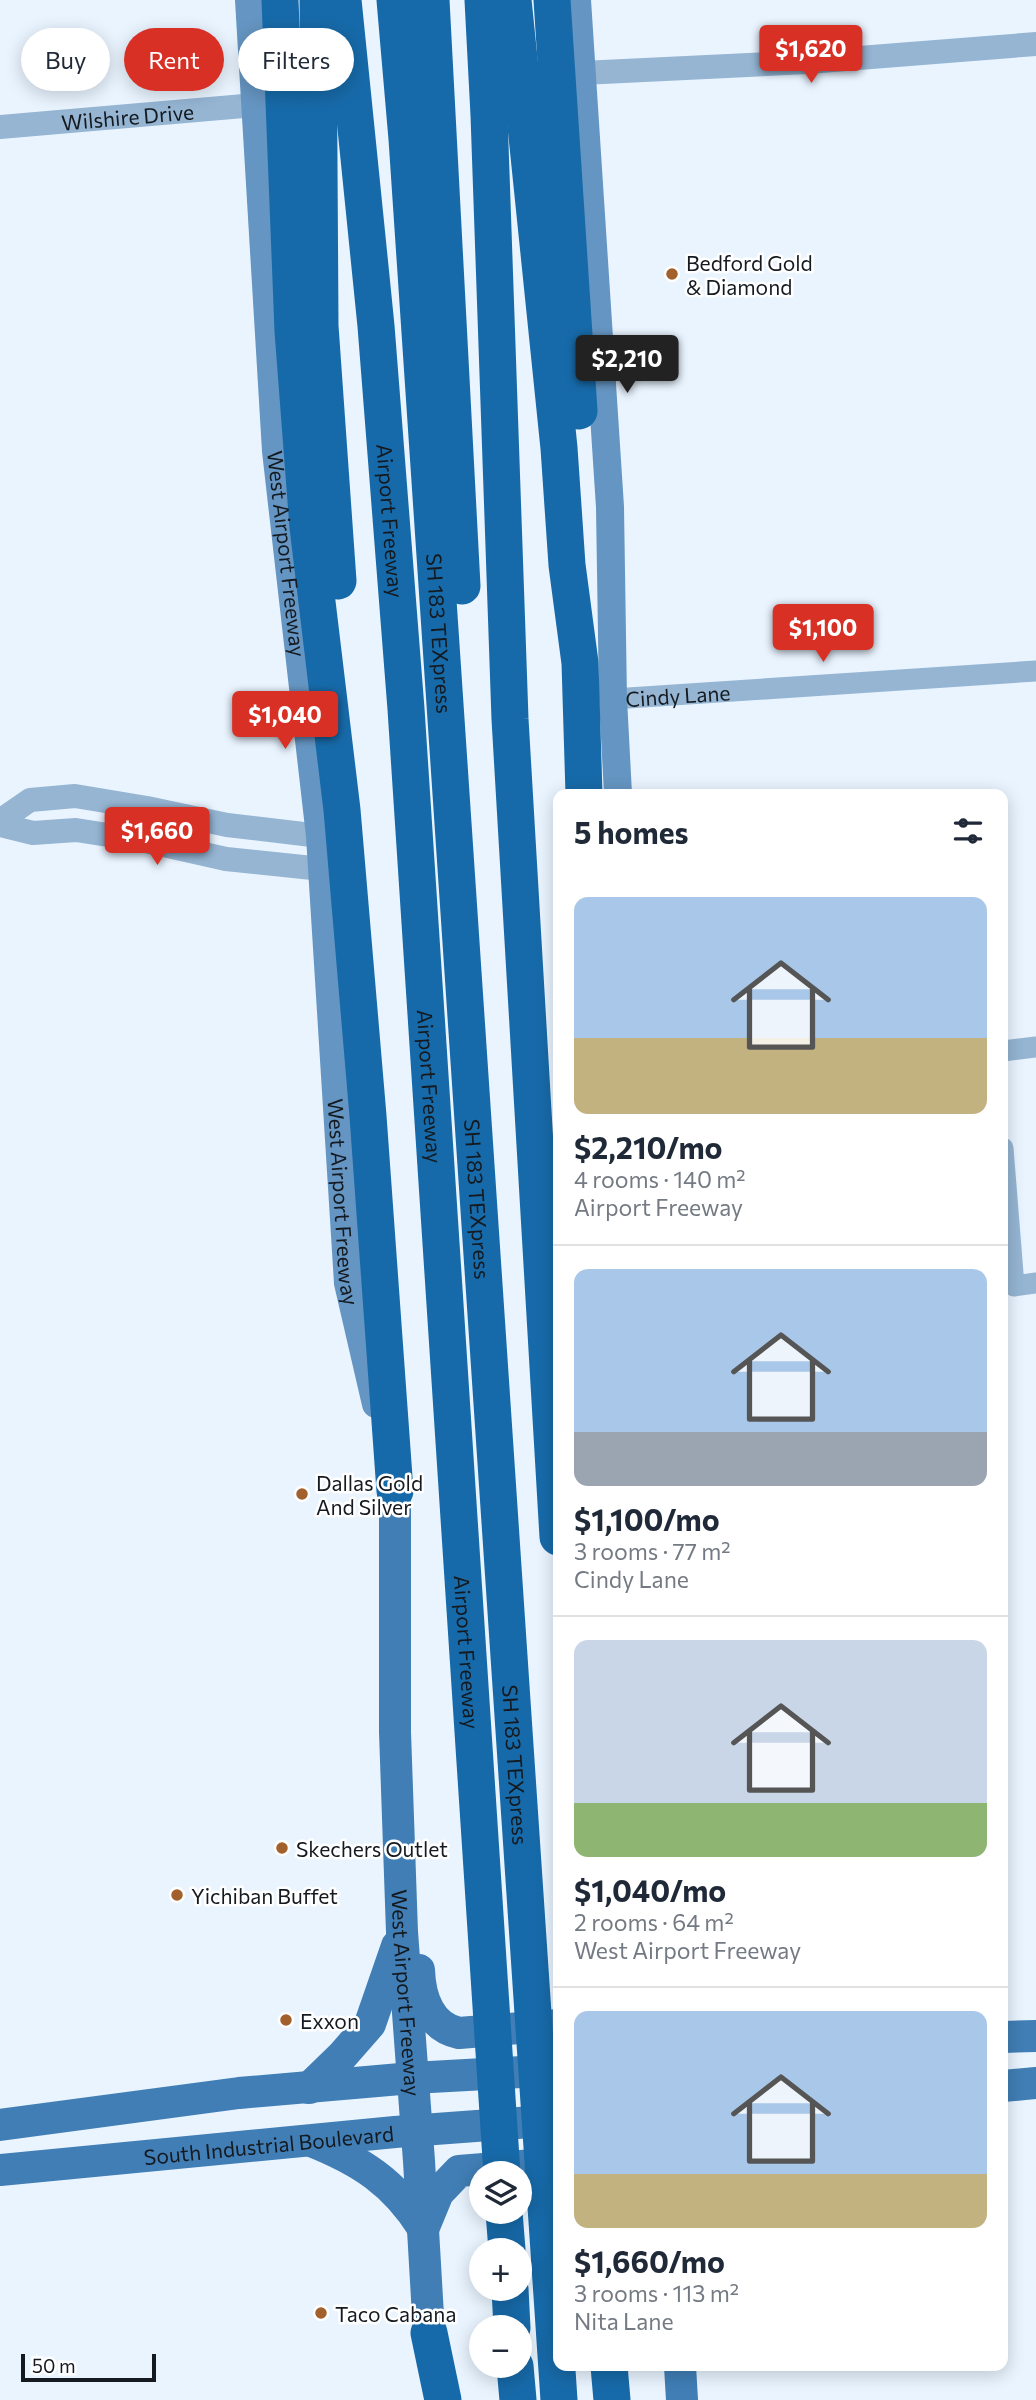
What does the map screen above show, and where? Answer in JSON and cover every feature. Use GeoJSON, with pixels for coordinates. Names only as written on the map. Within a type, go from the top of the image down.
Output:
{"type":"FeatureCollection","features":[{"type":"Feature","properties":{"kind":"highway"},"geometry":{"type":"LineString","coordinates":[[280,0],[293,331],[308,527],[342,810],[396,1491]]}},
{"type":"Feature","properties":{"kind":"highway"},"geometry":{"type":"LineString","coordinates":[[318,0],[320,326],[352,809],[368,1116]]}},
{"type":"Feature","properties":{"kind":"highway","name":"Airport Freeway"},"geometry":{"type":"LineString","coordinates":[[344,0],[376,326],[407,709],[501,2161]]}},
{"type":"Feature","properties":{"kind":"highway","name":"SH 183 TEXpress"},"geometry":{"type":"LineString","coordinates":[[395,0],[547,2008],[547,2202],[553,2301]]}},
{"type":"Feature","properties":{"kind":"highway","name":"SH 183 TEXpress"},"geometry":{"type":"LineString","coordinates":[[431,0],[492,1140],[547,2008],[551,2116]]}},
{"type":"Feature","properties":{"kind":"highway"},"geometry":{"type":"LineString","coordinates":[[450,0],[459,117],[484,606],[510,719]]}},
{"type":"Feature","properties":{"kind":"highway"},"geometry":{"type":"LineString","coordinates":[[483,0],[510,719],[553,1452]]}},
{"type":"Feature","properties":{"kind":"highway"},"geometry":{"type":"LineString","coordinates":[[513,0],[552,380],[567,565],[580,663]]}},
{"type":"Feature","properties":{"kind":"highway"},"geometry":{"type":"LineString","coordinates":[[552,0],[587,561],[580,663],[584,789]]}},
{"type":"Feature","properties":{"kind":"highway"},"geometry":{"type":"LineString","coordinates":[[429,2333],[443,2400]]}},
{"type":"Feature","properties":{"kind":"highway","name":"SH 183 TEXpress"},"geometry":{"type":"LineString","coordinates":[[557,2371],[559,2400]]}},
{"type":"Feature","properties":{"kind":"highway"},"geometry":{"type":"LineString","coordinates":[[577,2371],[580,2400]]}},
{"type":"Feature","properties":{"kind":"highway"},"geometry":{"type":"LineString","coordinates":[[609,2371],[612,2400]]}},
{"type":"Feature","properties":{"kind":"highway"},"geometry":{"type":"LineString","coordinates":[[516,2378],[518,2400]]}},
{"type":"Feature","properties":{"kind":"main road","name":"West Airport Freeway"},"geometry":{"type":"LineString","coordinates":[[249,0],[276,450],[320,835],[348,1283],[396,1491],[396,1732],[402,1919],[433,2400]]}},
{"type":"Feature","properties":{"kind":"main road"},"geometry":{"type":"LineString","coordinates":[[577,0],[610,506],[613,699],[618,789]]}},
{"type":"Feature","properties":{"kind":"main road"},"geometry":{"type":"LineString","coordinates":[[402,1919],[418,1941],[420,1986],[431,2015],[445,2030],[459,2033],[547,2008]]}},
{"type":"Feature","properties":{"kind":"main road"},"geometry":{"type":"LineString","coordinates":[[309,2088],[370,2024],[402,1919]]}},
{"type":"Feature","properties":{"kind":"main road"},"geometry":{"type":"LineString","coordinates":[[1008,2038],[1036,2036]]}},
{"type":"Feature","properties":{"kind":"main road"},"geometry":{"type":"LineString","coordinates":[[0,2125],[239,2093],[412,2078],[546,2071]]}},
{"type":"Feature","properties":{"kind":"main road"},"geometry":{"type":"LineString","coordinates":[[1008,2086],[1036,2083]]}},
{"type":"Feature","properties":{"kind":"main road","name":"South Industrial Boulevard"},"geometry":{"type":"LineString","coordinates":[[0,2170],[551,2116]]}},
{"type":"Feature","properties":{"kind":"main road"},"geometry":{"type":"LineString","coordinates":[[309,2140],[347,2156],[379,2177],[407,2202],[423,2228]]}},
{"type":"Feature","properties":{"kind":"main road"},"geometry":{"type":"LineString","coordinates":[[423,2228],[438,2193],[459,2171],[553,2163]]}},
{"type":"Feature","properties":{"kind":"street"},"geometry":{"type":"LineString","coordinates":[[582,73],[808,62],[1036,44]]}},
{"type":"Feature","properties":{"kind":"street","name":"Wilshire Drive"},"geometry":{"type":"LineString","coordinates":[[0,127],[256,105]]}},
{"type":"Feature","properties":{"kind":"street","name":"Cindy Lane"},"geometry":{"type":"LineString","coordinates":[[613,699],[1036,671]]}},
{"type":"Feature","properties":{"kind":"street"},"geometry":{"type":"LineString","coordinates":[[0,823],[30,800],[75,796],[227,825],[320,835]]}},
{"type":"Feature","properties":{"kind":"street"},"geometry":{"type":"LineString","coordinates":[[0,823],[33,833],[76,830],[146,841],[226,859],[322,869]]}},
{"type":"Feature","properties":{"kind":"street"},"geometry":{"type":"LineString","coordinates":[[1008,1050],[1036,1046]]}},
{"type":"Feature","properties":{"kind":"street"},"geometry":{"type":"LineString","coordinates":[[1008,1211],[1014,1286],[1036,1283]]}},
{"type":"Feature","properties":{"kind":"place","name":"Bedford Gold & Diamond"},"geometry":{"type":"Point","coordinates":[672,274]}},
{"type":"Feature","properties":{"kind":"place","name":"Dallas Gold And Silver"},"geometry":{"type":"Point","coordinates":[302,1494]}},
{"type":"Feature","properties":{"kind":"place","name":"Skechers Outlet"},"geometry":{"type":"Point","coordinates":[282,1848]}},
{"type":"Feature","properties":{"kind":"place","name":"Yichiban Buffet"},"geometry":{"type":"Point","coordinates":[177,1895]}},
{"type":"Feature","properties":{"kind":"place","name":"Exxon"},"geometry":{"type":"Point","coordinates":[286,2020]}},
{"type":"Feature","properties":{"kind":"place","name":"Taco Cabana"},"geometry":{"type":"Point","coordinates":[321,2313]}}]}
